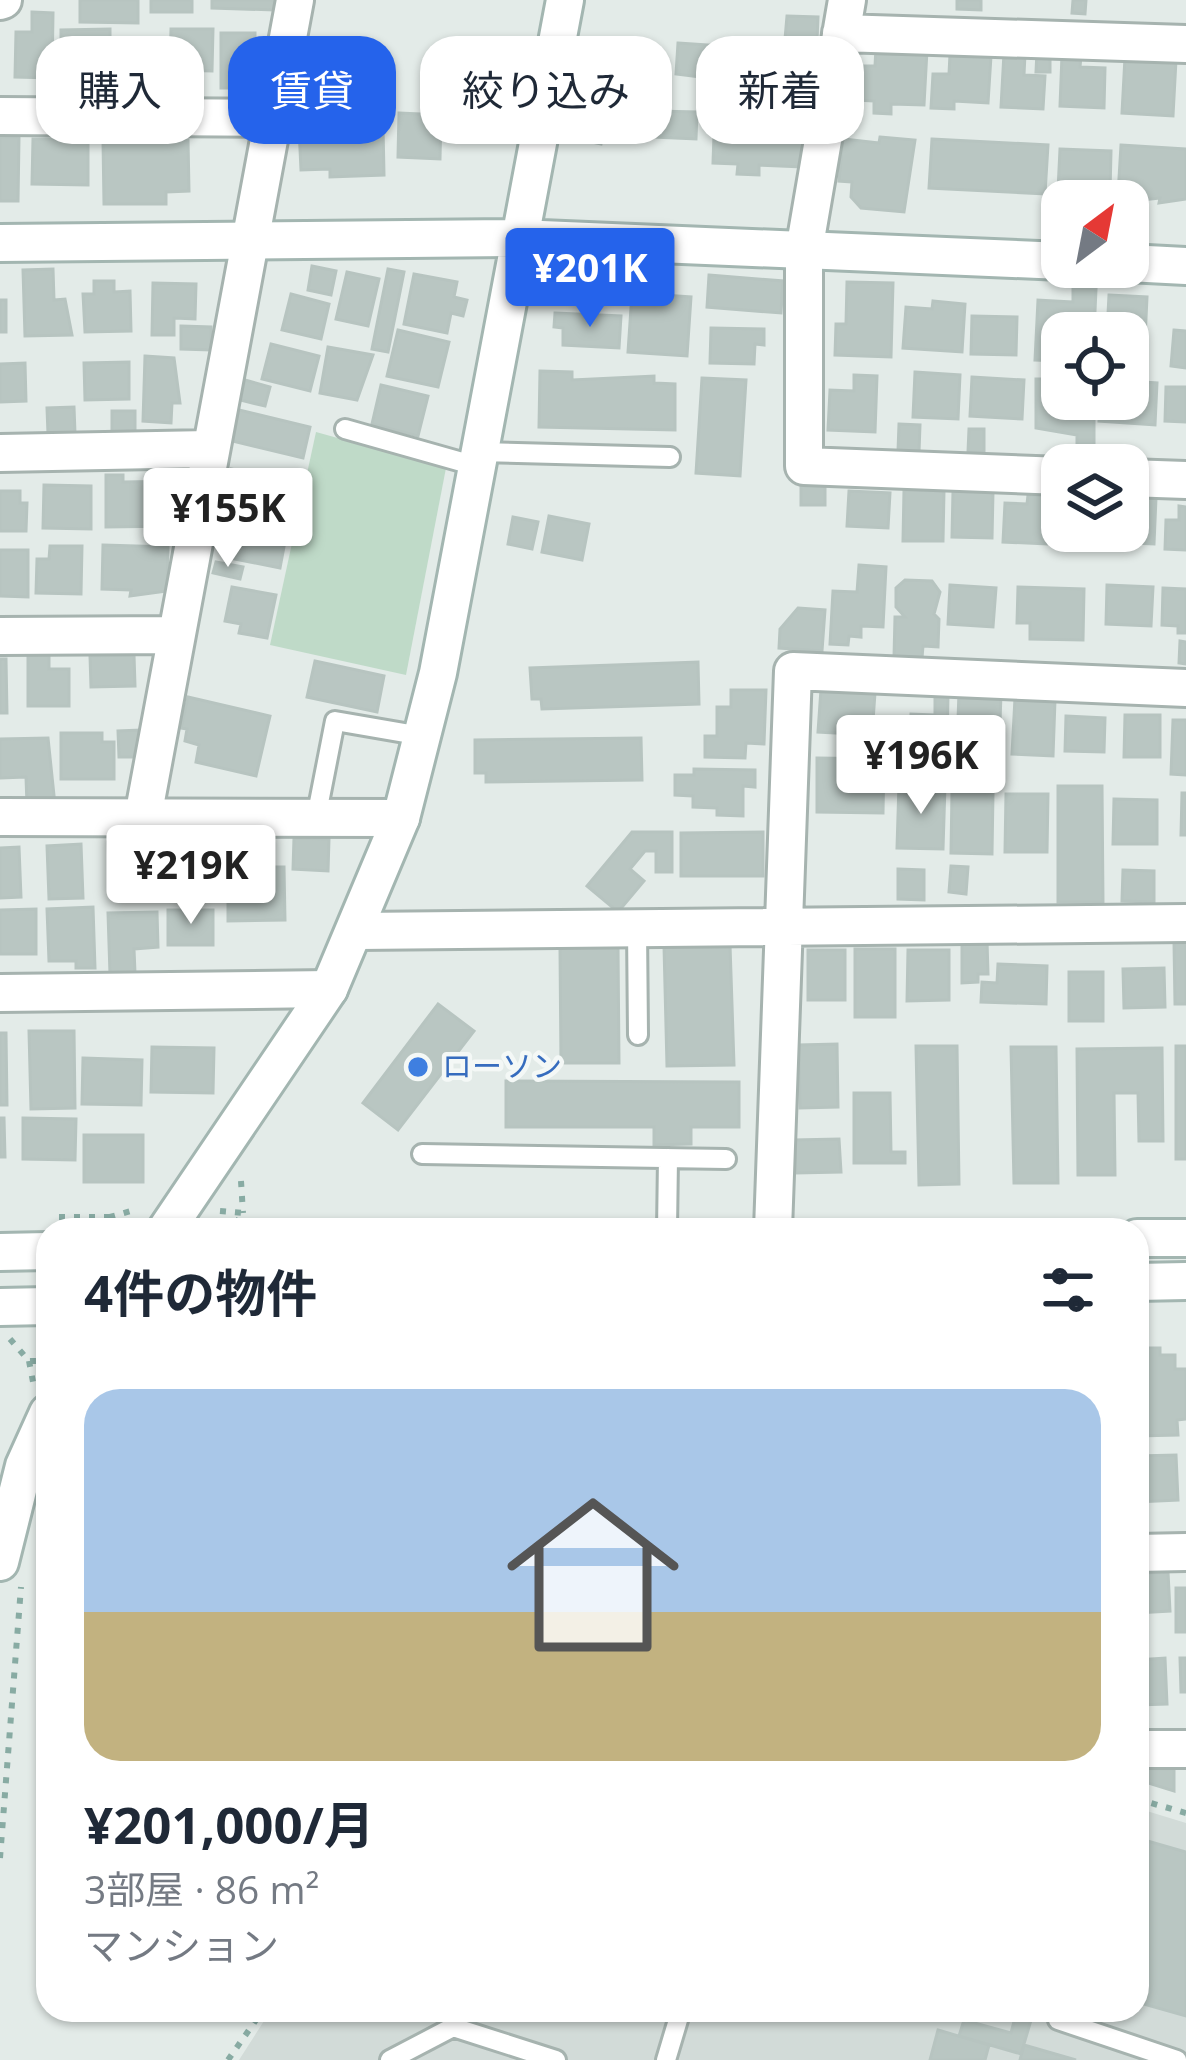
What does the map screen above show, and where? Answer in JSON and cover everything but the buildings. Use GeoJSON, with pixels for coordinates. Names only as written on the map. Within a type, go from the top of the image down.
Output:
{"type":"FeatureCollection","features":[{"type":"Feature","properties":{"kind":"street"},"geometry":{"type":"LineString","coordinates":[[289,36],[295,0]]}},
{"type":"Feature","properties":{"kind":"street"},"geometry":{"type":"LineString","coordinates":[[174,1218],[329,989],[358,931],[401,818],[422,736],[565,0]]}},
{"type":"Feature","properties":{"kind":"street"},"geometry":{"type":"LineString","coordinates":[[1041,475],[804,466],[804,250],[844,16],[1186,44]]}},
{"type":"Feature","properties":{"kind":"street"},"geometry":{"type":"LineString","coordinates":[[0,116],[228,118]]}},
{"type":"Feature","properties":{"kind":"street"},"geometry":{"type":"LineString","coordinates":[[143,817],[269,144]]}},
{"type":"Feature","properties":{"kind":"street"},"geometry":{"type":"LineString","coordinates":[[0,243],[518,238],[1041,260]]}},
{"type":"Feature","properties":{"kind":"street"},"geometry":{"type":"LineString","coordinates":[[1149,264],[1186,266]]}},
{"type":"Feature","properties":{"kind":"street"},"geometry":{"type":"LineString","coordinates":[[0,453],[209,449]]}},
{"type":"Feature","properties":{"kind":"street"},"geometry":{"type":"LineString","coordinates":[[1149,479],[1186,480]]}},
{"type":"Feature","properties":{"kind":"street"},"geometry":{"type":"LineString","coordinates":[[0,637],[176,635]]}},
{"type":"Feature","properties":{"kind":"street"},"geometry":{"type":"LineString","coordinates":[[773,1218],[794,671],[1186,688]]}},
{"type":"Feature","properties":{"kind":"street"},"geometry":{"type":"LineString","coordinates":[[0,817],[401,818]]}},
{"type":"Feature","properties":{"kind":"street"},"geometry":{"type":"LineString","coordinates":[[358,931],[1186,923]]}},
{"type":"Feature","properties":{"kind":"street"},"geometry":{"type":"LineString","coordinates":[[0,993],[329,989]]}},
{"type":"Feature","properties":{"kind":"street"},"geometry":{"type":"LineString","coordinates":[[1149,1238],[1186,1238]]}},
{"type":"Feature","properties":{"kind":"street"},"geometry":{"type":"LineString","coordinates":[[0,1252],[36,1251]]}},
{"type":"Feature","properties":{"kind":"street"},"geometry":{"type":"LineString","coordinates":[[1149,1282],[1186,1281]]}},
{"type":"Feature","properties":{"kind":"street"},"geometry":{"type":"LineString","coordinates":[[0,1307],[36,1306]]}},
{"type":"Feature","properties":{"kind":"street"},"geometry":{"type":"LineString","coordinates":[[11,1570],[24,1466],[36,1440]]}},
{"type":"Feature","properties":{"kind":"street"},"geometry":{"type":"LineString","coordinates":[[1149,1553],[1186,1552]]}},
{"type":"Feature","properties":{"kind":"street"},"geometry":{"type":"LineString","coordinates":[[1149,1749],[1186,1749]]}},
{"type":"Feature","properties":{"kind":"lane"},"geometry":{"type":"LineString","coordinates":[[345,429],[477,459],[670,457]]}},
{"type":"Feature","properties":{"kind":"lane"},"geometry":{"type":"LineString","coordinates":[[316,818],[334,721],[422,736]]}},
{"type":"Feature","properties":{"kind":"lane"},"geometry":{"type":"LineString","coordinates":[[637,928],[638,1035]]}},
{"type":"Feature","properties":{"kind":"lane"},"geometry":{"type":"LineString","coordinates":[[422,1154],[726,1159]]}},
{"type":"Feature","properties":{"kind":"lane"},"geometry":{"type":"LineString","coordinates":[[667,1218],[668,1158]]}},
{"type":"Feature","properties":{"kind":"lane"},"geometry":{"type":"LineString","coordinates":[[666,2060],[677,2022]]}},
{"type":"Feature","properties":{"kind":"lane"},"geometry":{"type":"LineString","coordinates":[[1064,2022],[1178,2060]]}},
{"type":"Feature","properties":{"kind":"lane"},"geometry":{"type":"LineString","coordinates":[[390,2060],[453,2027],[556,2060]]}},
{"type":"Feature","properties":{"kind":"path"},"geometry":{"type":"LineString","coordinates":[[0,1339],[11,1339],[29,1360],[36,1360]]}},
{"type":"Feature","properties":{"kind":"path"},"geometry":{"type":"LineString","coordinates":[[0,1858],[11,1570]]}},
{"type":"Feature","properties":{"kind":"path"},"geometry":{"type":"LineString","coordinates":[[1149,1803],[1186,1814]]}},
{"type":"Feature","properties":{"kind":"path"},"geometry":{"type":"LineString","coordinates":[[228,2060],[255,2022]]}},
{"type":"Feature","properties":{"kind":"shaded area"},"geometry":{"type":"Polygon","coordinates":[[[1149,1812],[1186,1823],[1186,2060],[239,2060],[263,2022],[1149,2022],[1149,1812]]]}},
{"type":"Feature","properties":{"kind":"green space"},"geometry":{"type":"Polygon","coordinates":[[[316,432],[446,468],[406,675],[270,645],[316,432]]]}},
{"type":"Feature","properties":{"kind":"place","name":"ローソン"},"geometry":{"type":"Point","coordinates":[418,1067]}}]}
